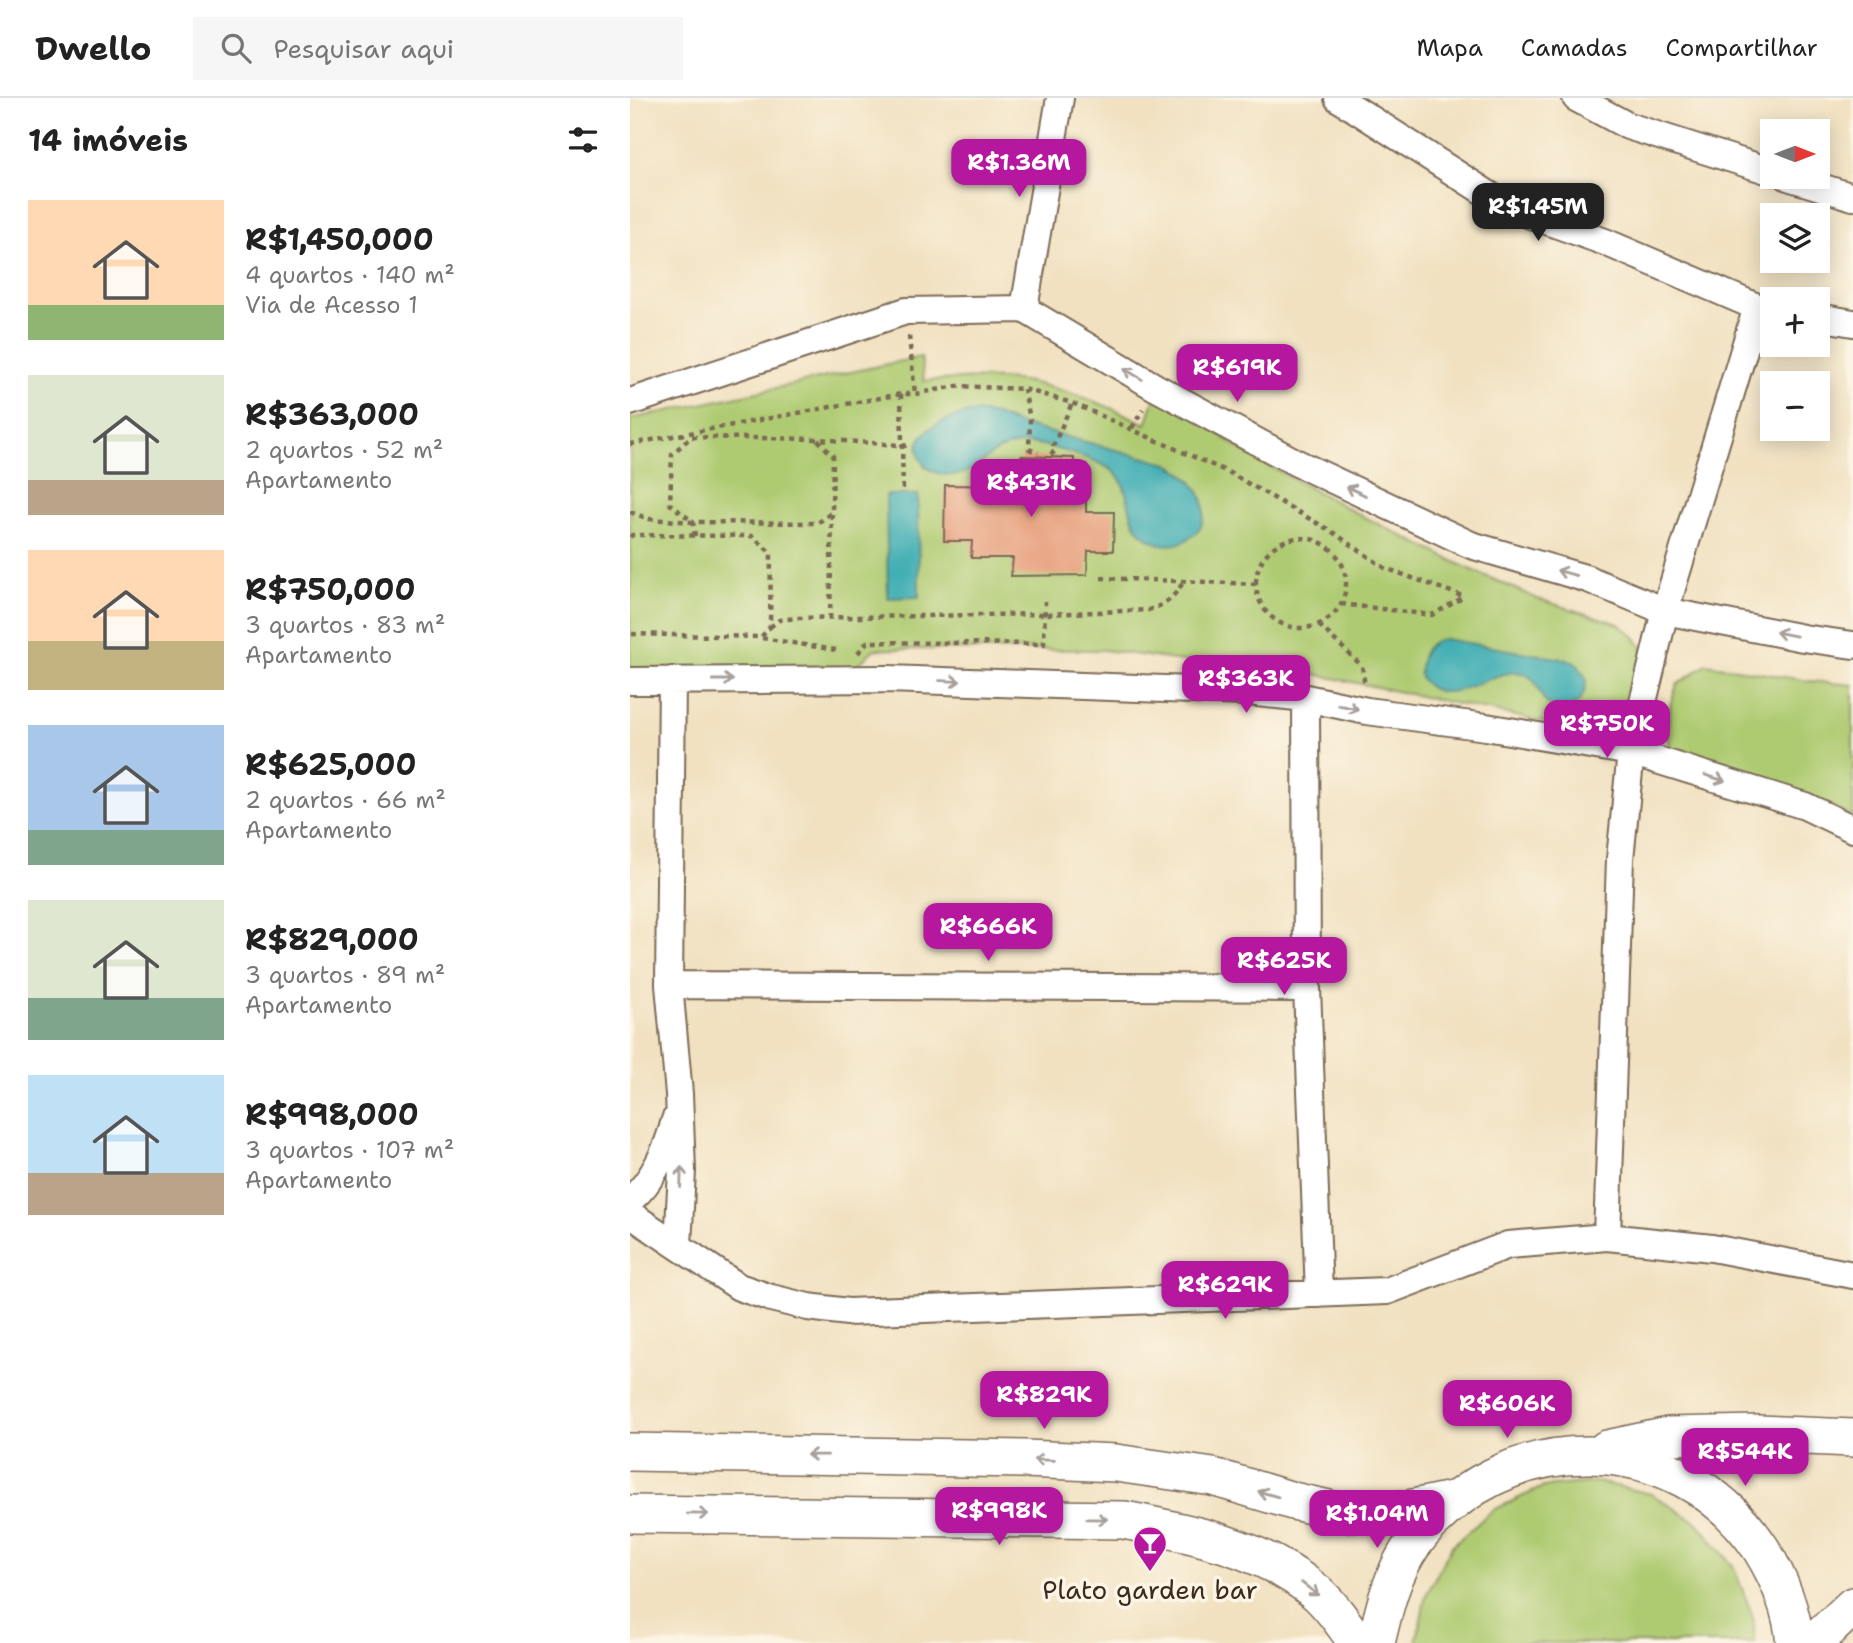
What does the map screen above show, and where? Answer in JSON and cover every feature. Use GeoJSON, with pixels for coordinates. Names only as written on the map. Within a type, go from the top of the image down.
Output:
{"type":"FeatureCollection","features":[{"type":"Feature","properties":{"kind":"street"},"geometry":{"type":"LineString","coordinates":[[1024,309],[1060,98]]}},
{"type":"Feature","properties":{"kind":"street"},"geometry":{"type":"LineString","coordinates":[[1338,98],[1508,207],[1605,242],[1760,306]]}},
{"type":"Feature","properties":{"kind":"street"},"geometry":{"type":"LineString","coordinates":[[1576,98],[1628,126],[1760,168]]}},
{"type":"Feature","properties":{"kind":"street"},"geometry":{"type":"LineString","coordinates":[[1827,189],[1853,197]]}},
{"type":"Feature","properties":{"kind":"street"},"geometry":{"type":"LineString","coordinates":[[630,402],[906,311],[1024,309],[1155,387],[1310,469],[1471,545],[1588,579],[1665,611],[1853,645]]}},
{"type":"Feature","properties":{"kind":"street"},"geometry":{"type":"LineString","coordinates":[[1830,319],[1853,323]]}},
{"type":"Feature","properties":{"kind":"street"},"geometry":{"type":"LineString","coordinates":[[1607,1237],[1620,859],[1631,752],[1665,611],[1760,323]]}},
{"type":"Feature","properties":{"kind":"street"},"geometry":{"type":"LineString","coordinates":[[630,681],[888,679],[1247,692],[1306,698],[1367,711],[1486,727],[1631,752],[1805,806],[1853,829]]}},
{"type":"Feature","properties":{"kind":"street"},"geometry":{"type":"LineString","coordinates":[[672,680],[669,985],[679,1094],[682,1171],[678,1245]]}},
{"type":"Feature","properties":{"kind":"street"},"geometry":{"type":"LineString","coordinates":[[1306,698],[1307,988],[1318,1294]]}},
{"type":"Feature","properties":{"kind":"street"},"geometry":{"type":"LineString","coordinates":[[669,985],[1307,988]]}},
{"type":"Feature","properties":{"kind":"street"},"geometry":{"type":"LineString","coordinates":[[630,1200],[646,1183],[666,1147],[675,1123],[679,1094]]}},
{"type":"Feature","properties":{"kind":"street"},"geometry":{"type":"LineString","coordinates":[[630,1214],[739,1287],[808,1307],[848,1312],[1387,1291],[1508,1245],[1607,1237],[1712,1248],[1853,1275]]}},
{"type":"Feature","properties":{"kind":"street"},"geometry":{"type":"LineString","coordinates":[[1376,1643],[1388,1592],[1413,1545],[1456,1499],[1497,1474],[1552,1457],[1583,1454],[1668,1436],[1759,1434],[1853,1438]]}},
{"type":"Feature","properties":{"kind":"street"},"geometry":{"type":"LineString","coordinates":[[630,1452],[1012,1458],[1115,1463],[1213,1477],[1293,1501],[1347,1513],[1408,1509],[1456,1499]]}},
{"type":"Feature","properties":{"kind":"street"},"geometry":{"type":"LineString","coordinates":[[1583,1454],[1622,1457],[1661,1467],[1708,1493],[1747,1529],[1776,1573],[1793,1624],[1795,1643]]}},
{"type":"Feature","properties":{"kind":"street"},"geometry":{"type":"LineString","coordinates":[[630,1514],[1124,1520],[1184,1532],[1247,1551],[1283,1569],[1317,1593],[1357,1643]]}},
{"type":"Feature","properties":{"kind":"street"},"geometry":{"type":"LineString","coordinates":[[1818,1643],[1821,1636],[1853,1606]]}},
{"type":"Feature","properties":{"kind":"path"},"geometry":{"type":"LineString","coordinates":[[906,311],[915,394]]}},
{"type":"Feature","properties":{"kind":"path"},"geometry":{"type":"LineString","coordinates":[[630,444],[957,386],[1024,390],[1072,402],[1230,473],[1331,531],[1385,568],[1465,597],[1432,615],[1341,604]]}},
{"type":"Feature","properties":{"kind":"path"},"geometry":{"type":"LineString","coordinates":[[1024,390],[1030,419],[1029,449],[1038,453]]}},
{"type":"Feature","properties":{"kind":"path"},"geometry":{"type":"LineString","coordinates":[[901,394],[903,494]]}},
{"type":"Feature","properties":{"kind":"path"},"geometry":{"type":"LineString","coordinates":[[1052,453],[1072,402]]}},
{"type":"Feature","properties":{"kind":"path"},"geometry":{"type":"LineString","coordinates":[[695,536],[693,522],[670,504],[672,454],[691,437],[817,439],[911,446]]}},
{"type":"Feature","properties":{"kind":"path"},"geometry":{"type":"LineString","coordinates":[[817,439],[833,456],[830,619]]}},
{"type":"Feature","properties":{"kind":"path"},"geometry":{"type":"LineString","coordinates":[[630,512],[649,519],[693,522],[818,523],[832,512]]}},
{"type":"Feature","properties":{"kind":"path"},"geometry":{"type":"LineString","coordinates":[[1329,548],[1331,531]]}},
{"type":"Feature","properties":{"kind":"path"},"geometry":{"type":"LineString","coordinates":[[630,537],[752,536],[771,553],[769,627]]}},
{"type":"Feature","properties":{"kind":"path"},"geometry":{"type":"LineString","coordinates":[[1302,538],[1317,541],[1329,548],[1339,559],[1345,574],[1346,589],[1341,604],[1332,616],[1319,625],[1290,628],[1277,621],[1266,611],[1259,599],[1256,584],[1258,570],[1265,557],[1275,546],[1302,538]]}},
{"type":"Feature","properties":{"kind":"path"},"geometry":{"type":"LineString","coordinates":[[1101,578],[1256,584]]}},
{"type":"Feature","properties":{"kind":"path"},"geometry":{"type":"LineString","coordinates":[[761,638],[769,627],[779,620],[1148,610],[1162,606],[1175,596],[1184,581]]}},
{"type":"Feature","properties":{"kind":"path"},"geometry":{"type":"LineString","coordinates":[[1044,644],[1045,601]]}},
{"type":"Feature","properties":{"kind":"path"},"geometry":{"type":"LineString","coordinates":[[1319,625],[1362,666],[1367,711]]}},
{"type":"Feature","properties":{"kind":"path"},"geometry":{"type":"LineString","coordinates":[[630,634],[761,638],[841,651],[842,656]]}},
{"type":"Feature","properties":{"kind":"green space"},"geometry":{"type":"Polygon","coordinates":[[[921,357],[924,381],[990,379],[1028,382],[1088,399],[1146,424],[1158,389],[1245,453],[1360,515],[1465,567],[1538,599],[1619,624],[1635,637],[1648,657],[1633,710],[1608,729],[1564,726],[1304,672],[1197,663],[1104,650],[874,649],[856,667],[630,669],[630,419],[921,357]]]}},
{"type":"Feature","properties":{"kind":"green space"},"geometry":{"type":"Polygon","coordinates":[[[1706,664],[1809,681],[1853,685],[1853,817],[1806,796],[1672,751],[1666,733],[1677,685],[1706,664]]]}},
{"type":"Feature","properties":{"kind":"green space"},"geometry":{"type":"Polygon","coordinates":[[[1598,1482],[1651,1494],[1698,1523],[1733,1566],[1753,1617],[1755,1643],[1416,1643],[1426,1595],[1452,1546],[1493,1510],[1543,1487],[1598,1482]]]}},
{"type":"Feature","properties":{"kind":"water"},"geometry":{"type":"Polygon","coordinates":[[[975,412],[996,415],[1015,423],[1168,464],[1190,480],[1201,495],[1204,513],[1201,526],[1192,536],[1180,543],[1164,545],[1153,541],[1137,527],[1122,482],[1116,474],[1092,460],[1042,445],[1026,444],[1005,448],[958,475],[938,473],[927,467],[918,450],[925,433],[944,421],[975,412]]]}},
{"type":"Feature","properties":{"kind":"water"},"geometry":{"type":"Polygon","coordinates":[[[886,495],[918,495],[919,597],[888,598],[886,495]]]}},
{"type":"Feature","properties":{"kind":"water"},"geometry":{"type":"Polygon","coordinates":[[[1444,639],[1569,660],[1577,664],[1586,678],[1584,693],[1576,705],[1556,708],[1544,700],[1532,679],[1519,673],[1498,676],[1451,692],[1429,687],[1420,677],[1422,657],[1427,647],[1444,639]]]}},
{"type":"Feature","properties":{"kind":"building"},"geometry":{"type":"Polygon","coordinates":[[[1021,456],[1074,458],[1074,464],[1086,464],[1086,512],[1114,512],[1113,551],[1088,551],[1087,575],[1011,576],[1013,558],[971,558],[972,541],[944,541],[945,485],[1015,486],[1015,462],[1021,462],[1021,456]]]}},
{"type":"Feature","properties":{"kind":"place","name":"Plato garden bar"},"geometry":{"type":"Point","coordinates":[1150,1573]}}]}
